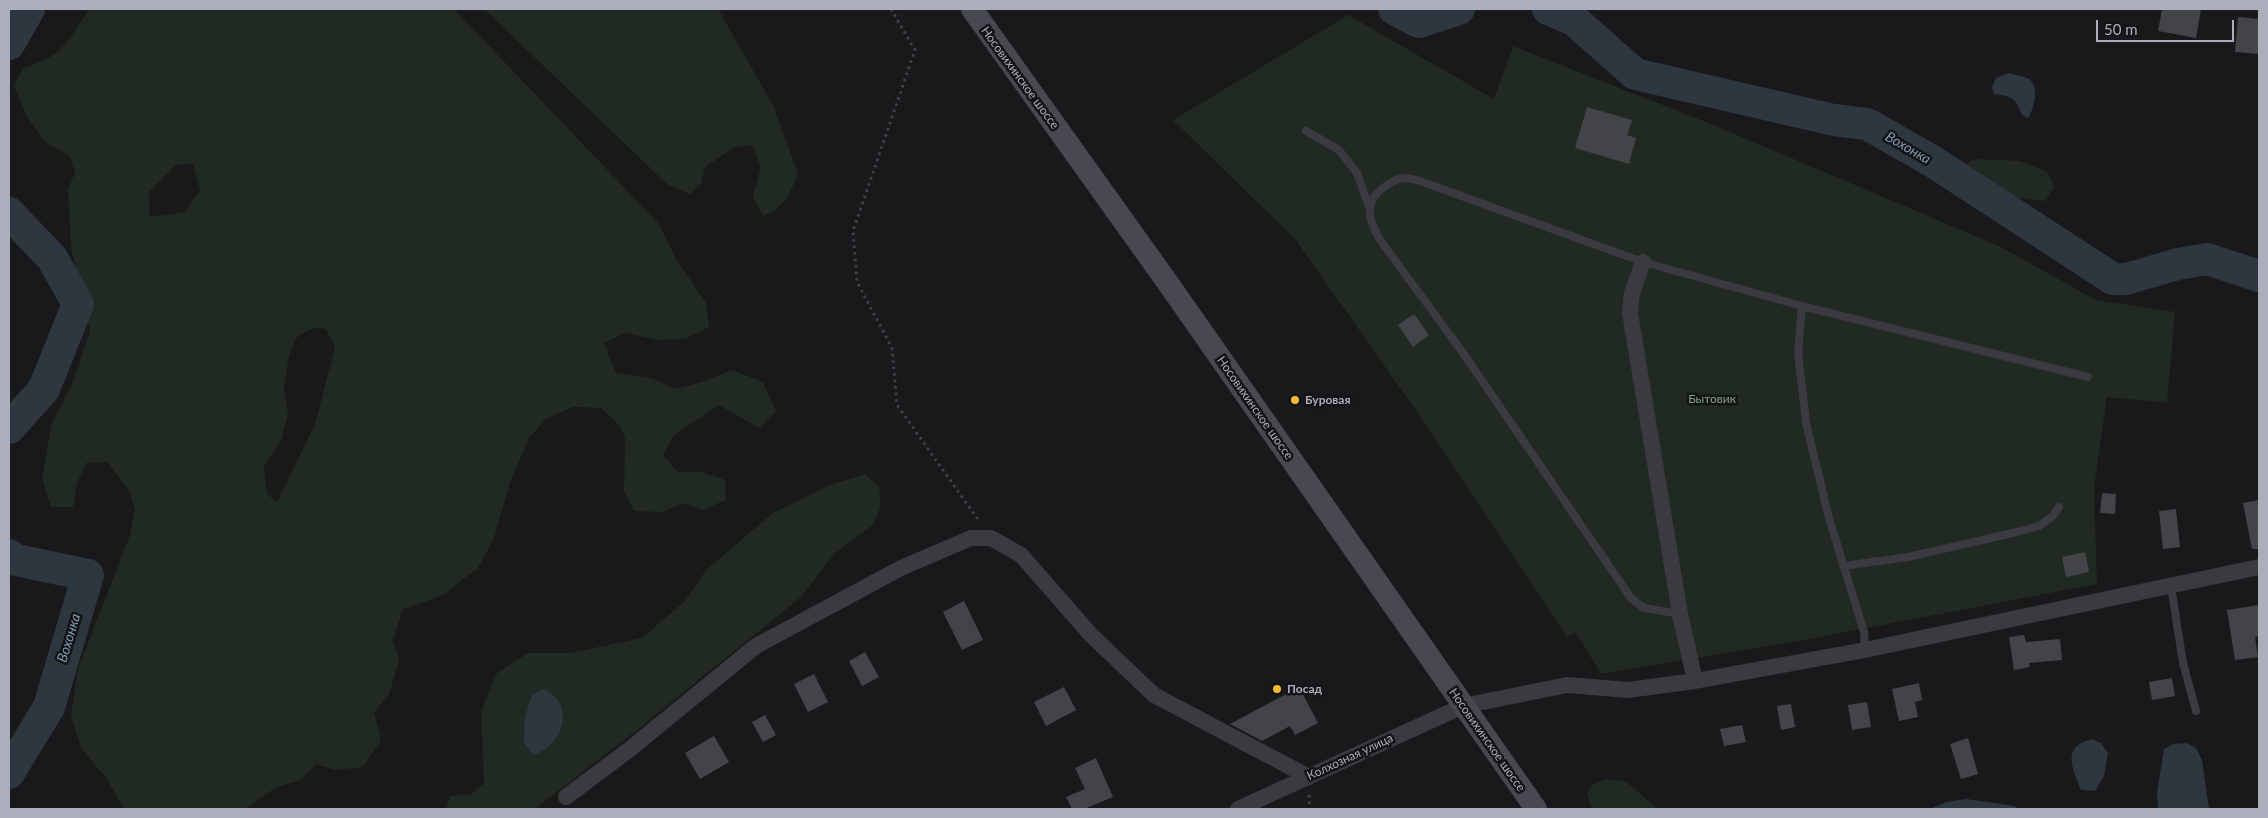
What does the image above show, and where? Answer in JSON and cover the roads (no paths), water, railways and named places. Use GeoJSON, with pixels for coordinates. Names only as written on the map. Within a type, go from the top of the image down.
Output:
{"type":"FeatureCollection","features":[{"type":"Feature","properties":{"kind":"main road","name":"Носовихинское шоссе"},"geometry":{"type":"LineString","coordinates":[[972,9],[1170,286],[1536,809]]}},
{"type":"Feature","properties":{"kind":"street"},"geometry":{"type":"LineString","coordinates":[[1643,262],[1632,293],[1630,313],[1680,614],[1695,681]]}},
{"type":"Feature","properties":{"kind":"street"},"geometry":{"type":"LineString","coordinates":[[566,797],[630,749],[756,646],[901,568],[971,538],[991,538],[1021,555],[1091,634],[1154,695],[1309,777]]}},
{"type":"Feature","properties":{"kind":"street","name":"Колхозная улица"},"geometry":{"type":"LineString","coordinates":[[1238,809],[1463,706],[1567,685],[1628,690],[1695,681],[1865,650],[2259,567]]}},
{"type":"Feature","properties":{"kind":"lane"},"geometry":{"type":"LineString","coordinates":[[1306,131],[1339,150],[1358,173],[1370,207],[1371,221],[1380,240],[1461,350],[1630,598],[1644,608],[1680,614]]}},
{"type":"Feature","properties":{"kind":"lane"},"geometry":{"type":"LineString","coordinates":[[1370,207],[1375,196],[1389,184],[1404,178],[1420,182],[1643,262],[1802,306],[2088,377]]}},
{"type":"Feature","properties":{"kind":"lane"},"geometry":{"type":"LineString","coordinates":[[1802,306],[1798,353],[1806,423],[1829,518],[1864,632],[1865,650]]}},
{"type":"Feature","properties":{"kind":"lane"},"geometry":{"type":"LineString","coordinates":[[1843,566],[1908,557],[2018,532],[2038,526],[2053,516],[2059,508]]}},
{"type":"Feature","properties":{"kind":"lane"},"geometry":{"type":"LineString","coordinates":[[2171,586],[2183,663],[2196,710]]}},
{"type":"Feature","properties":{"kind":"waterway","name":"Вохонка"},"geometry":{"type":"LineString","coordinates":[[9,44],[29,9]]}},
{"type":"Feature","properties":{"kind":"waterway","name":"Вохонка"},"geometry":{"type":"LineString","coordinates":[[1394,9],[1419,22],[1459,9]]}},
{"type":"Feature","properties":{"kind":"waterway","name":"Вохонка"},"geometry":{"type":"LineString","coordinates":[[1548,9],[1574,20],[1635,74],[1834,120],[1867,124],[1932,161],[2113,279],[2126,279],[2178,264],[2207,259],[2259,276]]}},
{"type":"Feature","properties":{"kind":"waterway","name":"Вохонка"},"geometry":{"type":"LineString","coordinates":[[9,213],[52,258],[78,304],[44,389],[9,428]]}},
{"type":"Feature","properties":{"kind":"waterway","name":"Вохонка"},"geometry":{"type":"LineString","coordinates":[[9,555],[16,560],[88,575],[49,707],[9,773]]}},
{"type":"Feature","properties":{"kind":"place","name":"Буровая"},"geometry":{"type":"Point","coordinates":[1295,400]}},
{"type":"Feature","properties":{"kind":"place","name":"Посад"},"geometry":{"type":"Point","coordinates":[1277,689]}},
{"type":"Feature","properties":{"kind":"park label","name":"Бытовик"},"geometry":{"type":"Point","coordinates":[1712,399]}}]}
